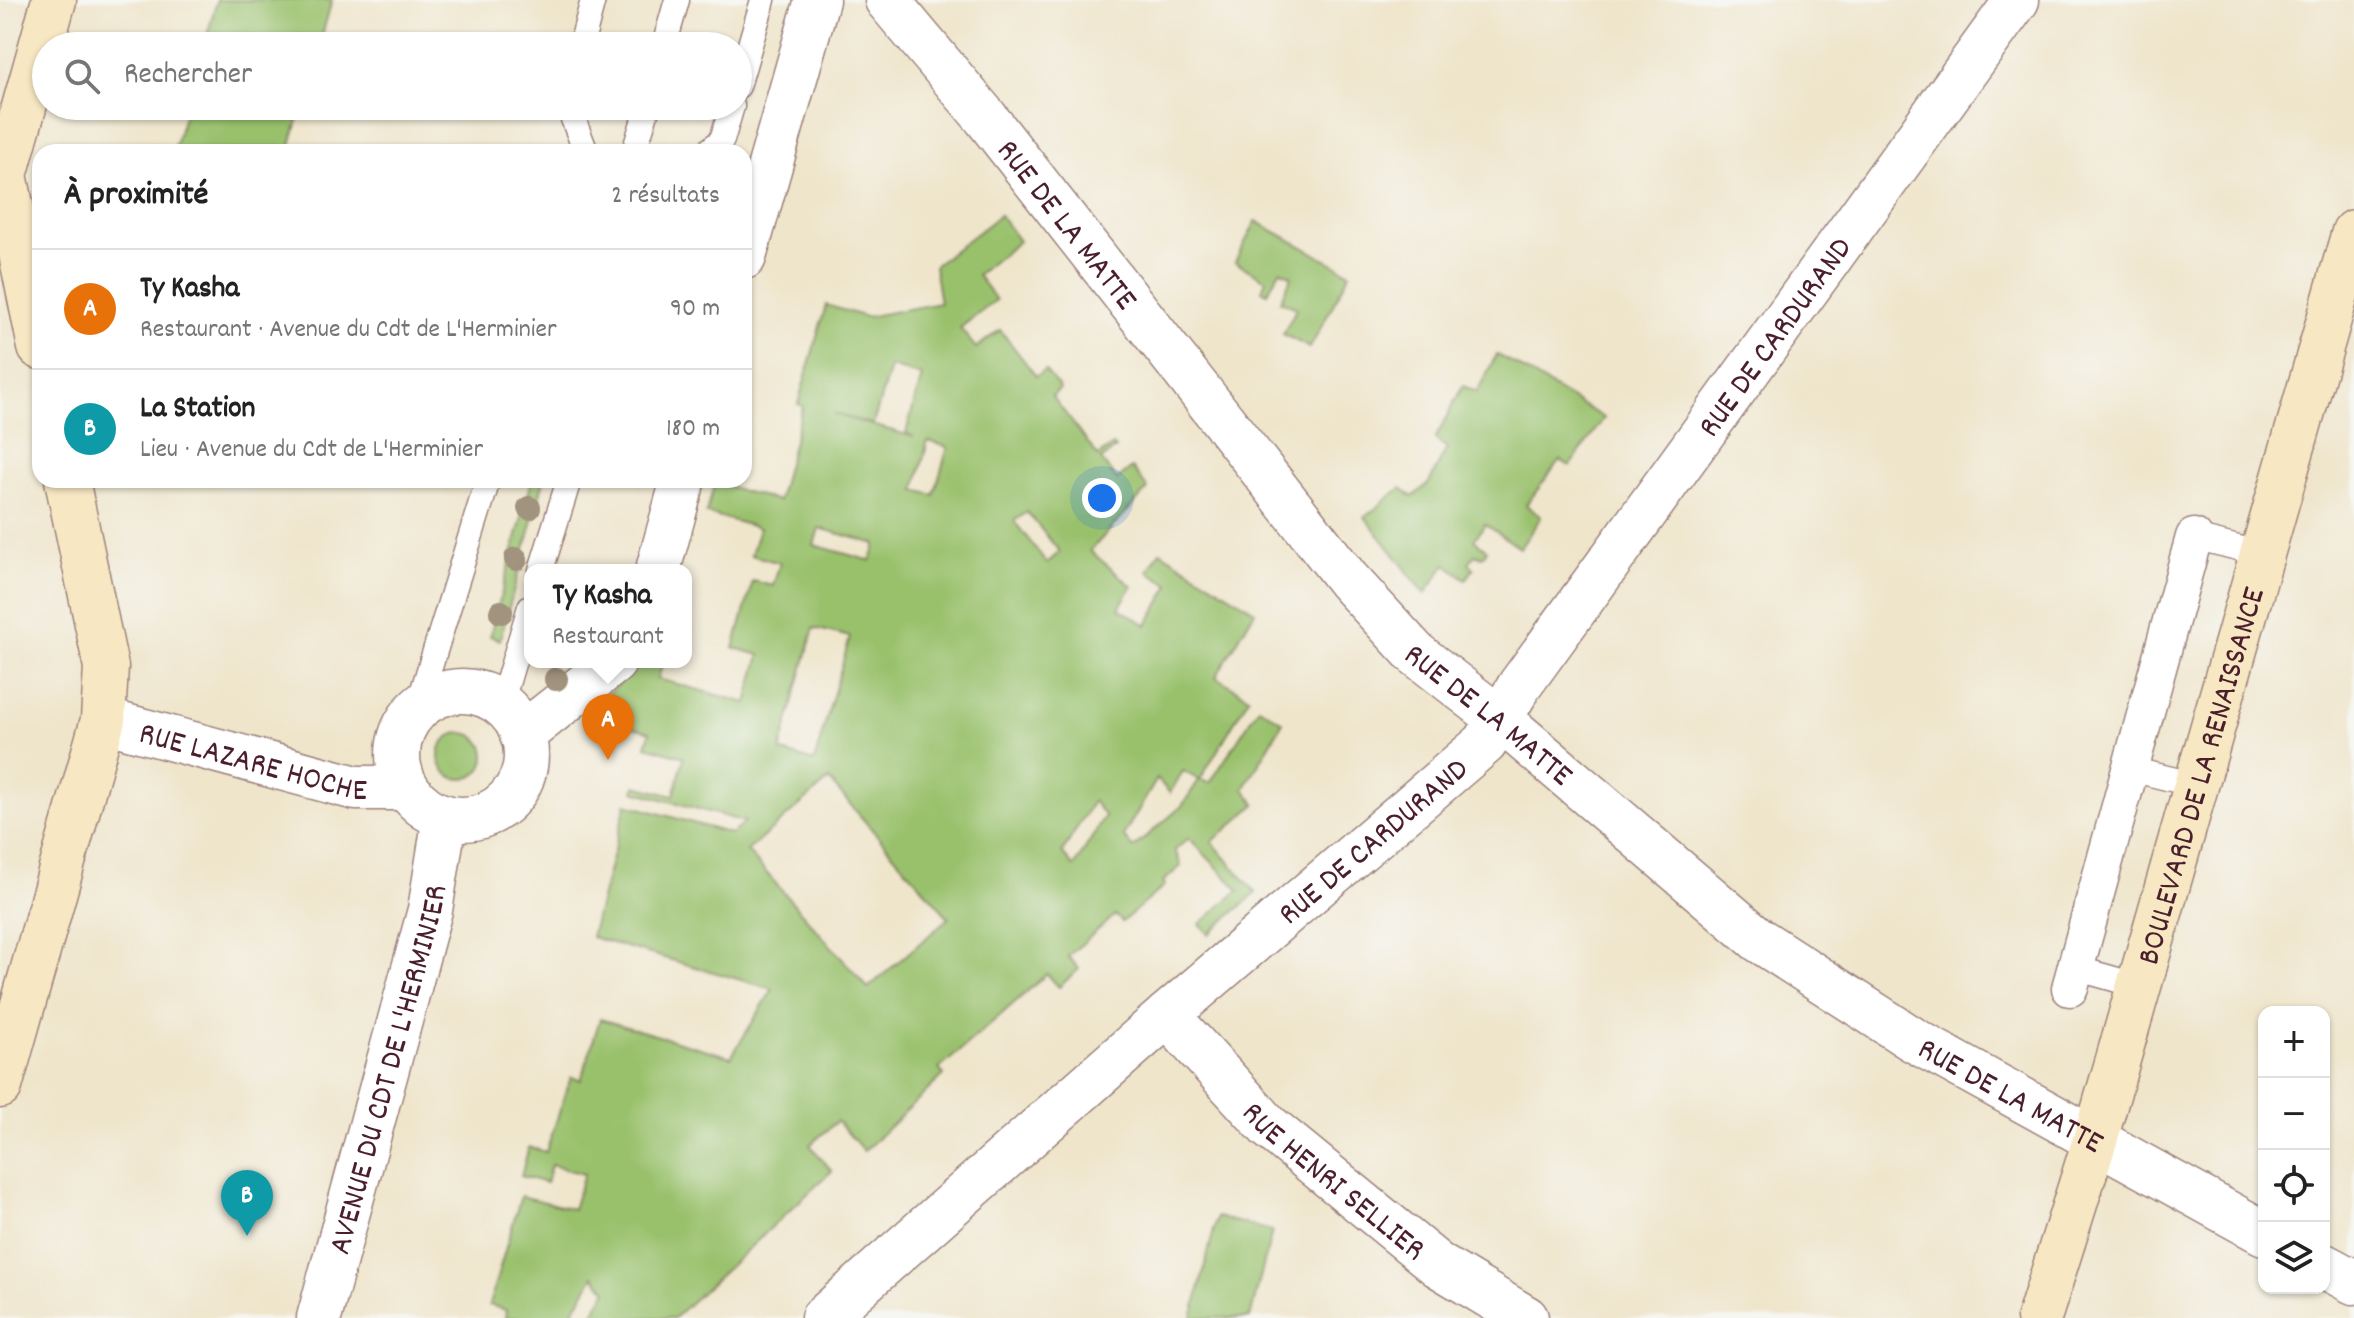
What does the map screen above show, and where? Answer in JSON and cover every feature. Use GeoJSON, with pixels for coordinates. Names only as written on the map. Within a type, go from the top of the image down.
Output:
{"type":"FeatureCollection","features":[{"type":"Feature","properties":{"kind":"main road"},"geometry":{"type":"LineString","coordinates":[[45,32],[54,0]]}},
{"type":"Feature","properties":{"kind":"main road"},"geometry":{"type":"LineString","coordinates":[[32,79],[5,175],[32,308]]}},
{"type":"Feature","properties":{"kind":"main road","name":"BOULEVARD DE LA RENAISSANCE"},"geometry":{"type":"LineString","coordinates":[[2039,1318],[2095,1140],[2354,232]]}},
{"type":"Feature","properties":{"kind":"main road"},"geometry":{"type":"LineString","coordinates":[[0,1086],[103,720],[106,667],[69,488]]}},
{"type":"Feature","properties":{"kind":"street"},"geometry":{"type":"LineString","coordinates":[[752,229],[817,0]]}},
{"type":"Feature","properties":{"kind":"street","name":"RUE DE LA MATTE"},"geometry":{"type":"LineString","coordinates":[[887,0],[986,118],[1348,580],[1415,653],[1500,719],[1759,940],[1912,1039],[2258,1230]]}},
{"type":"Feature","properties":{"kind":"street","name":"RUE DE CARDURAND"},"geometry":{"type":"LineString","coordinates":[[823,1318],[1167,1015],[1485,743],[1520,685],[2017,0]]}},
{"type":"Feature","properties":{"kind":"street"},"geometry":{"type":"LineString","coordinates":[[660,564],[681,488]]}},
{"type":"Feature","properties":{"kind":"street"},"geometry":{"type":"LineString","coordinates":[[2072,978],[2194,537]]}},
{"type":"Feature","properties":{"kind":"street"},"geometry":{"type":"LineString","coordinates":[[512,719],[603,668]]}},
{"type":"Feature","properties":{"kind":"street"},"geometry":{"type":"LineString","coordinates":[[467,691],[512,719],[524,772],[504,804],[486,815],[466,820],[445,817],[430,811],[407,788],[399,768],[398,747],[404,726],[417,709],[433,698],[467,691]]}},
{"type":"Feature","properties":{"kind":"street","name":"RUE LAZARE HOCHE"},"geometry":{"type":"LineString","coordinates":[[103,720],[356,788],[407,788]]}},
{"type":"Feature","properties":{"kind":"street","name":"AVENUE DU CDT DE L'HERMINIER"},"geometry":{"type":"LineString","coordinates":[[319,1318],[430,910],[445,817]]}},
{"type":"Feature","properties":{"kind":"street","name":"RUE HENRI SELLIER"},"geometry":{"type":"LineString","coordinates":[[1167,1015],[1268,1126],[1438,1265],[1526,1318]]}},
{"type":"Feature","properties":{"kind":"street"},"geometry":{"type":"LineString","coordinates":[[2330,1269],[2354,1282]]}},
{"type":"Feature","properties":{"kind":"lane"},"geometry":{"type":"LineString","coordinates":[[585,32],[593,0]]}},
{"type":"Feature","properties":{"kind":"lane"},"geometry":{"type":"LineString","coordinates":[[668,32],[677,0]]}},
{"type":"Feature","properties":{"kind":"lane"},"geometry":{"type":"LineString","coordinates":[[752,38],[763,0]]}},
{"type":"Feature","properties":{"kind":"lane"},"geometry":{"type":"LineString","coordinates":[[573,120],[583,144]]}},
{"type":"Feature","properties":{"kind":"lane"},"geometry":{"type":"LineString","coordinates":[[636,144],[644,120]]}},
{"type":"Feature","properties":{"kind":"lane"},"geometry":{"type":"LineString","coordinates":[[717,144],[722,140],[728,120]]}},
{"type":"Feature","properties":{"kind":"lane"},"geometry":{"type":"LineString","coordinates":[[417,709],[486,488]]}},
{"type":"Feature","properties":{"kind":"lane"},"geometry":{"type":"LineString","coordinates":[[543,564],[567,488]]}},
{"type":"Feature","properties":{"kind":"lane"},"geometry":{"type":"LineString","coordinates":[[2194,537],[2262,554]]}},
{"type":"Feature","properties":{"kind":"lane"},"geometry":{"type":"LineString","coordinates":[[512,719],[524,644]]}},
{"type":"Feature","properties":{"kind":"lane"},"geometry":{"type":"LineString","coordinates":[[2130,769],[2196,785]]}},
{"type":"Feature","properties":{"kind":"lane"},"geometry":{"type":"LineString","coordinates":[[2072,978],[2139,986]]}},
{"type":"Feature","properties":{"kind":"green space"},"geometry":{"type":"Polygon","coordinates":[[[217,0],[332,0],[323,32],[208,32],[217,0]]]}},
{"type":"Feature","properties":{"kind":"green space"},"geometry":{"type":"Polygon","coordinates":[[[183,120],[298,120],[291,144],[175,144],[183,120]]]}},
{"type":"Feature","properties":{"kind":"green space"},"geometry":{"type":"Polygon","coordinates":[[[1000,215],[1019,241],[977,275],[996,300],[960,328],[976,348],[1000,330],[1036,376],[1045,370],[1060,389],[1052,396],[1098,456],[1113,445],[1116,448],[1101,460],[1117,480],[1132,468],[1148,489],[1090,551],[1132,586],[1119,608],[1147,625],[1170,585],[1148,571],[1160,551],[1255,611],[1216,677],[1249,697],[1200,780],[1210,783],[1259,707],[1283,722],[1244,789],[1256,804],[1212,842],[1256,893],[1209,934],[1200,924],[1239,890],[1189,838],[1175,850],[1181,866],[1163,882],[1165,885],[1122,922],[1115,915],[1068,956],[1079,969],[1059,987],[1047,974],[939,1069],[944,1075],[864,1151],[837,1121],[810,1145],[832,1171],[674,1318],[590,1318],[607,1290],[594,1276],[569,1318],[505,1318],[506,1310],[489,1305],[521,1196],[573,1209],[584,1174],[551,1165],[546,1183],[521,1176],[529,1147],[546,1152],[571,1077],[581,1080],[600,1019],[731,1057],[773,989],[591,937],[626,804],[731,834],[745,822],[634,791],[636,786],[674,796],[684,757],[646,746],[650,732],[594,716],[598,704],[635,668],[661,668],[658,679],[747,703],[760,655],[734,648],[753,581],[773,586],[780,563],[751,555],[759,528],[706,513],[714,488],[732,488],[778,501],[803,406],[798,404],[826,305],[866,317],[940,303],[934,266],[1000,215]],[[890,367],[873,424],[833,414],[914,437],[906,433],[922,376],[890,367]],[[928,441],[915,490],[934,495],[948,447],[928,441]],[[1027,512],[1014,521],[1047,563],[1060,552],[1027,512]],[[819,528],[814,545],[871,561],[876,544],[819,528]],[[814,628],[780,751],[814,762],[850,637],[814,628]],[[1183,771],[1170,793],[1157,779],[1123,836],[1133,848],[1182,806],[1199,780],[1183,771]],[[829,780],[747,851],[868,988],[949,918],[829,780]],[[1093,801],[1062,853],[1074,867],[1105,816],[1093,801]]]}},
{"type":"Feature","properties":{"kind":"green space"},"geometry":{"type":"Polygon","coordinates":[[[1256,221],[1350,273],[1310,348],[1283,334],[1297,308],[1280,301],[1292,276],[1280,270],[1267,293],[1262,290],[1266,280],[1235,262],[1256,221]]]}},
{"type":"Feature","properties":{"kind":"green space"},"geometry":{"type":"Polygon","coordinates":[[[1497,354],[1604,418],[1570,466],[1560,460],[1526,505],[1541,517],[1520,548],[1485,524],[1474,540],[1487,550],[1482,557],[1475,554],[1469,563],[1474,568],[1466,579],[1446,564],[1425,594],[1365,517],[1401,488],[1413,497],[1429,483],[1447,448],[1435,439],[1461,389],[1463,386],[1477,392],[1497,354]]]}},
{"type":"Feature","properties":{"kind":"green space"},"geometry":{"type":"Polygon","coordinates":[[[530,488],[542,488],[500,640],[490,636],[530,488]]]}},
{"type":"Feature","properties":{"kind":"green space"},"geometry":{"type":"Polygon","coordinates":[[[462,733],[478,740],[485,756],[478,772],[462,779],[446,772],[439,756],[446,740],[462,733]]]}},
{"type":"Feature","properties":{"kind":"green space"},"geometry":{"type":"Polygon","coordinates":[[[1217,1217],[1272,1231],[1250,1318],[1192,1318],[1217,1217]]]}},
{"type":"Feature","properties":{"kind":"place","name":"Ty Kasha"},"geometry":{"type":"Point","coordinates":[608,760]}},
{"type":"Feature","properties":{"kind":"place","name":"La Station"},"geometry":{"type":"Point","coordinates":[247,1236]}}]}
